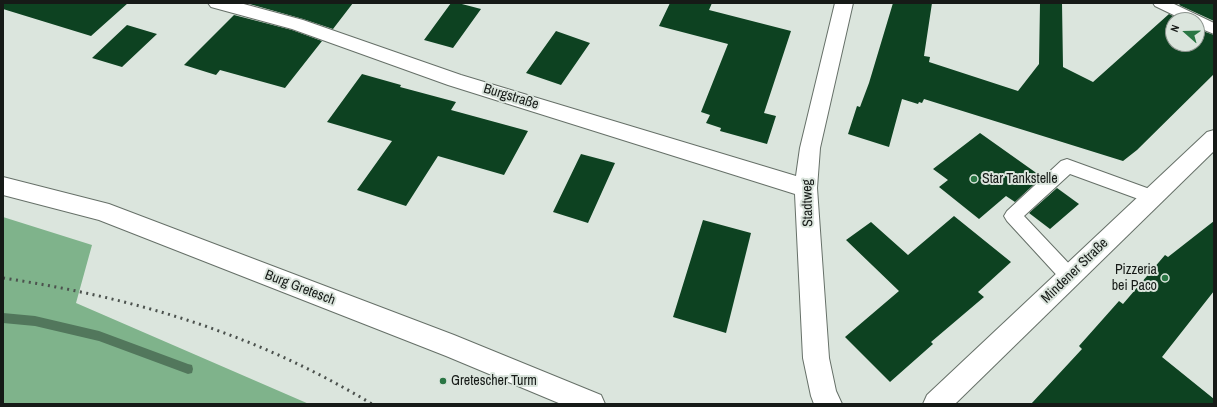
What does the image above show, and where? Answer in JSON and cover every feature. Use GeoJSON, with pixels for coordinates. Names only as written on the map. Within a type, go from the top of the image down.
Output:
{"type":"FeatureCollection","features":[{"type":"Feature","properties":{"kind":"street","name":"Burgstraße"},"geometry":{"type":"LineString","coordinates":[[217,3],[297,24],[455,80],[806,188]]}},
{"type":"Feature","properties":{"kind":"street","name":"Stadtweg"},"geometry":{"type":"LineString","coordinates":[[829,404],[824,396],[816,358],[806,188],[810,148],[844,3]]}},
{"type":"Feature","properties":{"kind":"street","name":"Mindener Straße"},"geometry":{"type":"LineString","coordinates":[[936,404],[1214,138]]}},
{"type":"Feature","properties":{"kind":"street","name":"Burg Gretesch"},"geometry":{"type":"LineString","coordinates":[[3,186],[101,211],[454,347],[592,404]]}},
{"type":"Feature","properties":{"kind":"lane"},"geometry":{"type":"LineString","coordinates":[[1160,3],[1179,12]]}},
{"type":"Feature","properties":{"kind":"lane"},"geometry":{"type":"LineString","coordinates":[[1205,24],[1214,29]]}},
{"type":"Feature","properties":{"kind":"lane"},"geometry":{"type":"LineString","coordinates":[[1069,276],[1013,216],[1067,166],[1152,197]]}},
{"type":"Feature","properties":{"kind":"green space"},"geometry":{"type":"Polygon","coordinates":[[[3,217],[92,245],[76,303],[309,404],[3,404],[3,217]]]}},
{"type":"Feature","properties":{"kind":"building"},"geometry":{"type":"Polygon","coordinates":[[[4,3],[128,3],[91,36],[3,9],[4,3]]]}},
{"type":"Feature","properties":{"kind":"building"},"geometry":{"type":"Polygon","coordinates":[[[246,3],[353,3],[333,29],[246,3]]]}},
{"type":"Feature","properties":{"kind":"building"},"geometry":{"type":"Polygon","coordinates":[[[451,3],[458,3],[481,9],[453,48],[424,40],[451,3]]]}},
{"type":"Feature","properties":{"kind":"building"},"geometry":{"type":"Polygon","coordinates":[[[670,3],[712,3],[709,10],[791,31],[764,113],[776,116],[767,144],[720,131],[721,128],[706,123],[710,115],[701,112],[728,44],[659,26],[670,3]]]}},
{"type":"Feature","properties":{"kind":"building"},"geometry":{"type":"Polygon","coordinates":[[[893,3],[932,3],[924,56],[930,57],[929,62],[1018,91],[1039,64],[1040,3],[1062,3],[1063,67],[1093,82],[1165,18],[1165,52],[1205,52],[1205,32],[1214,35],[1214,74],[1137,150],[1123,161],[924,99],[922,103],[919,102],[918,104],[902,99],[889,147],[848,134],[857,106],[860,107],[869,83],[893,3]]]}},
{"type":"Feature","properties":{"kind":"building"},"geometry":{"type":"Polygon","coordinates":[[[1181,3],[1214,3],[1214,21],[1205,17],[1205,12],[1194,12],[1179,5],[1181,3]]]}},
{"type":"Feature","properties":{"kind":"building"},"geometry":{"type":"Polygon","coordinates":[[[234,15],[292,30],[322,41],[285,88],[220,70],[216,75],[184,65],[234,15]]]}},
{"type":"Feature","properties":{"kind":"building"},"geometry":{"type":"Polygon","coordinates":[[[127,25],[157,34],[122,67],[92,58],[127,25]]]}},
{"type":"Feature","properties":{"kind":"building"},"geometry":{"type":"Polygon","coordinates":[[[556,31],[590,43],[561,85],[526,73],[556,31]]]}},
{"type":"Feature","properties":{"kind":"building"},"geometry":{"type":"Polygon","coordinates":[[[362,74],[401,85],[400,87],[456,102],[451,110],[528,131],[504,175],[438,156],[406,206],[357,190],[392,141],[327,122],[362,74]]]}},
{"type":"Feature","properties":{"kind":"building"},"geometry":{"type":"Polygon","coordinates":[[[980,133],[1042,177],[1015,202],[1006,196],[979,219],[939,187],[948,180],[933,169],[980,133]]]}},
{"type":"Feature","properties":{"kind":"building"},"geometry":{"type":"Polygon","coordinates":[[[581,154],[615,163],[588,223],[553,212],[581,154]]]}},
{"type":"Feature","properties":{"kind":"building"},"geometry":{"type":"Polygon","coordinates":[[[1057,188],[1079,204],[1050,229],[1029,213],[1057,188]]]}},
{"type":"Feature","properties":{"kind":"building"},"geometry":{"type":"Polygon","coordinates":[[[954,216],[1011,262],[978,292],[984,297],[931,342],[933,344],[890,382],[845,337],[899,291],[846,240],[871,222],[908,255],[954,216]]]}},
{"type":"Feature","properties":{"kind":"building"},"geometry":{"type":"Polygon","coordinates":[[[703,220],[751,233],[726,333],[673,317],[703,220]]]}},
{"type":"Feature","properties":{"kind":"building"},"geometry":{"type":"Polygon","coordinates":[[[1214,221],[1214,291],[1162,357],[1214,399],[1214,404],[1031,404],[1082,349],[1079,346],[1119,301],[1123,304],[1165,255],[1168,257],[1214,221]]]}},
{"type":"Feature","properties":{"kind":"waterway"},"geometry":{"type":"LineString","coordinates":[[3,318],[35,321],[99,336],[188,369]]}},
{"type":"Feature","properties":{"kind":"railway"},"geometry":{"type":"LineString","coordinates":[[3,278],[100,296],[148,308],[194,322],[284,358],[328,379],[372,404]]}},
{"type":"Feature","properties":{"kind":"place","name":"Star Tankstelle"},"geometry":{"type":"Point","coordinates":[974,179]}},
{"type":"Feature","properties":{"kind":"place","name":"Pizzeria bei Paco"},"geometry":{"type":"Point","coordinates":[1165,278]}},
{"type":"Feature","properties":{"kind":"place","name":"Gretescher Turm"},"geometry":{"type":"Point","coordinates":[443,381]}}]}
